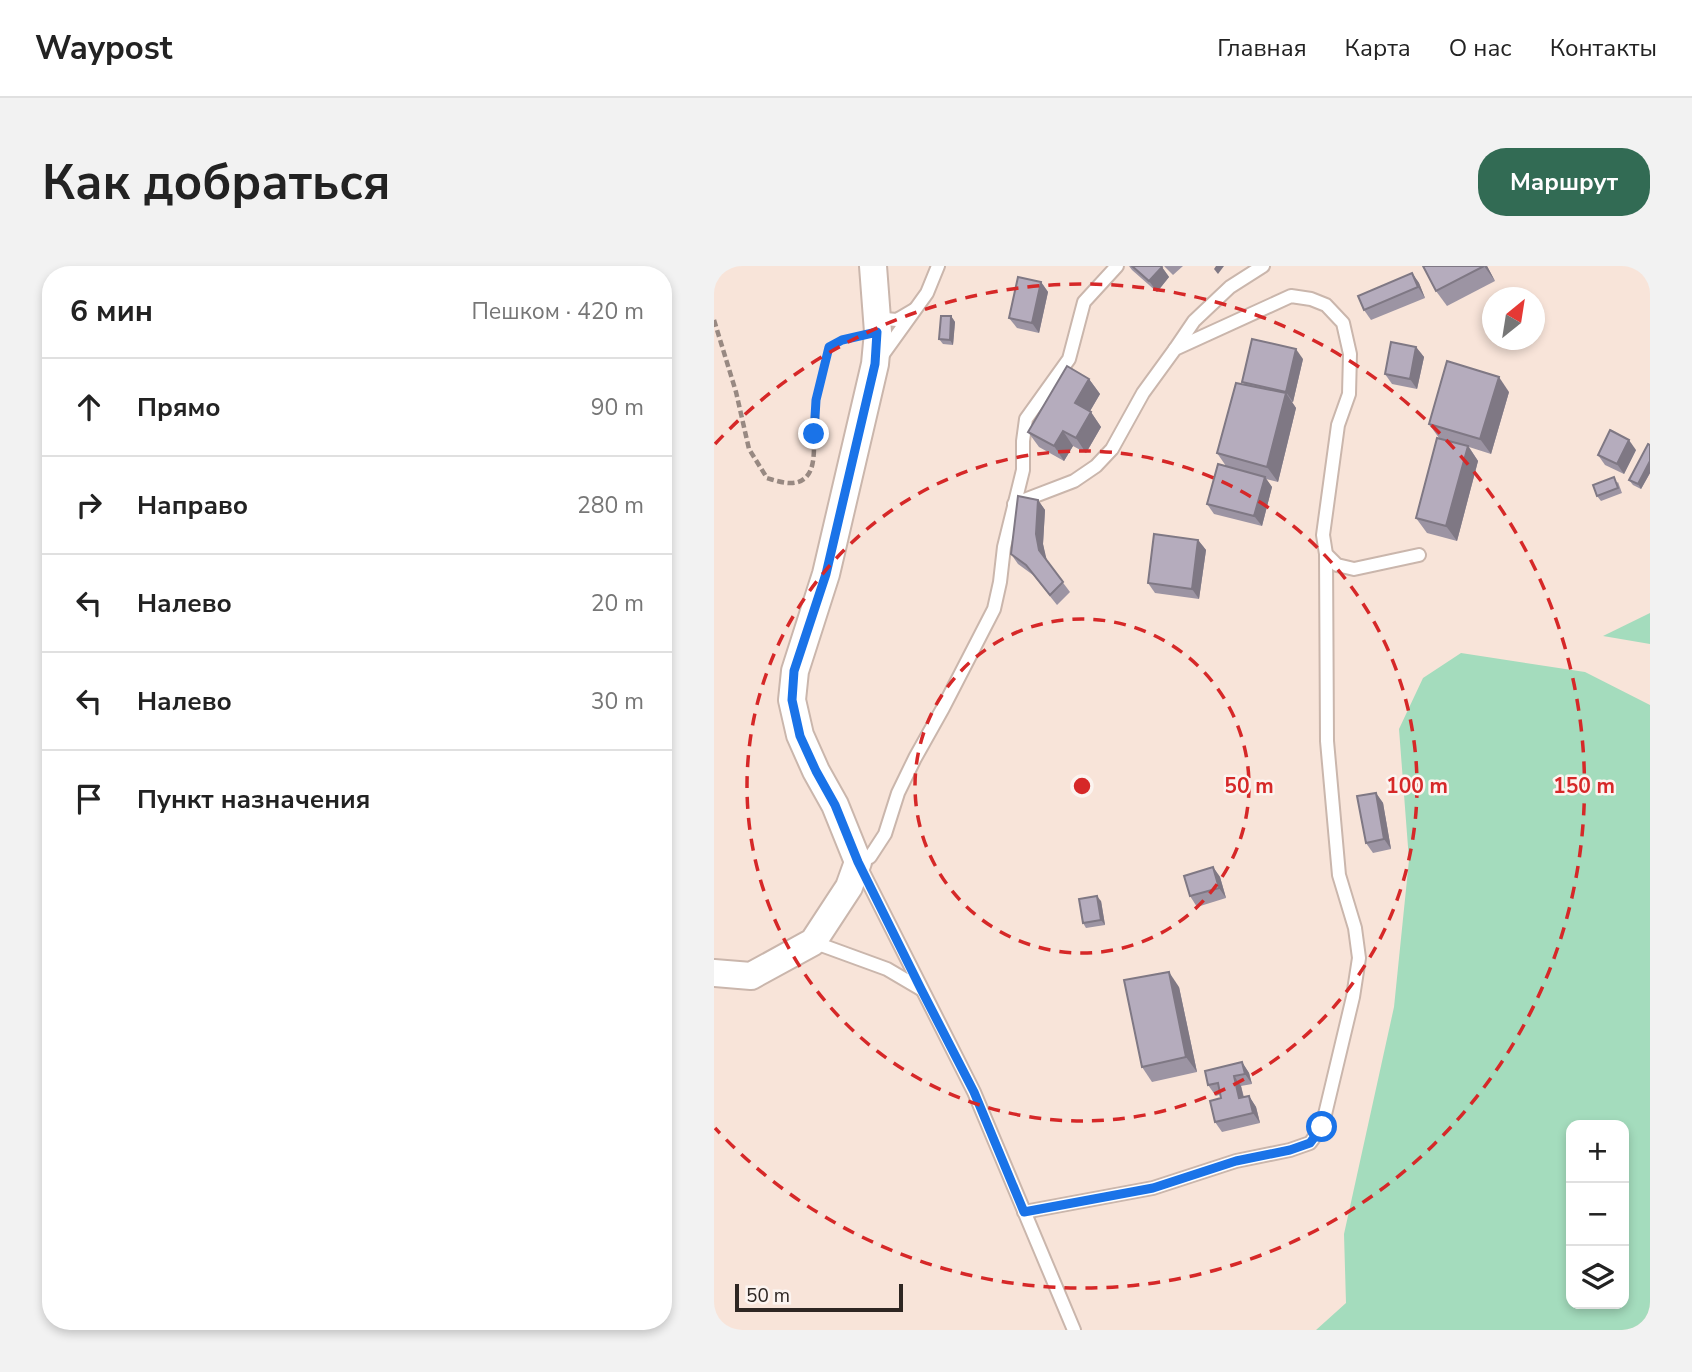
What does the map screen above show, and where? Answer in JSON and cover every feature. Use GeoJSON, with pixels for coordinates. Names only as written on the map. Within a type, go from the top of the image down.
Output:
{"type":"FeatureCollection","features":[{"type":"Feature","properties":{"kind":"street"},"geometry":{"type":"LineString","coordinates":[[714,973],[751,976],[813,942],[849,887],[858,862],[835,805],[800,736],[792,700],[794,671],[826,574],[875,364],[877,320],[873,266]]}},
{"type":"Feature","properties":{"kind":"lane"},"geometry":{"type":"LineString","coordinates":[[875,364],[927,293],[938,266]]}},
{"type":"Feature","properties":{"kind":"lane"},"geometry":{"type":"LineString","coordinates":[[1074,1330],[974,1092],[858,862],[870,857],[885,834],[898,793],[994,609],[1013,504],[1023,470],[1026,419],[1069,359],[1084,302],[1117,266]]}},
{"type":"Feature","properties":{"kind":"lane"},"geometry":{"type":"LineString","coordinates":[[1013,504],[1074,481],[1096,466],[1112,449],[1143,393],[1194,321],[1230,287],[1263,266]]}},
{"type":"Feature","properties":{"kind":"lane"},"geometry":{"type":"LineString","coordinates":[[1024,1212],[1153,1188],[1236,1161],[1310,1143],[1322,1127],[1353,997],[1359,958],[1355,928],[1339,875],[1327,741],[1324,535],[1338,425],[1349,394],[1350,354],[1343,323],[1326,305],[1291,296],[1175,349]]}},
{"type":"Feature","properties":{"kind":"lane"},"geometry":{"type":"LineString","coordinates":[[877,320],[897,320],[916,309]]}},
{"type":"Feature","properties":{"kind":"lane"},"geometry":{"type":"LineString","coordinates":[[1326,554],[1337,565],[1354,569],[1419,555]]}},
{"type":"Feature","properties":{"kind":"lane"},"geometry":{"type":"LineString","coordinates":[[813,942],[887,969],[921,989]]}},
{"type":"Feature","properties":{"kind":"path"},"geometry":{"type":"LineString","coordinates":[[714,320],[736,392],[749,449],[767,478],[796,484],[808,475],[814,457],[816,400],[829,347],[877,320]]}},
{"type":"Feature","properties":{"kind":"green space"},"geometry":{"type":"Polygon","coordinates":[[[1650,613],[1650,644],[1603,636],[1650,613]]]}},
{"type":"Feature","properties":{"kind":"green space"},"geometry":{"type":"Polygon","coordinates":[[[1461,653],[1585,672],[1650,705],[1650,1330],[1316,1330],[1346,1303],[1344,1234],[1394,1007],[1409,860],[1399,729],[1423,678],[1461,653]]]}},
{"type":"Feature","properties":{"kind":"building"},"geometry":{"type":"Polygon","coordinates":[[[1132,266],[1161,266],[1162,267],[1149,281],[1132,266]]]}},
{"type":"Feature","properties":{"kind":"building"},"geometry":{"type":"Polygon","coordinates":[[[1423,266],[1484,266],[1436,291],[1423,266]]]}},
{"type":"Feature","properties":{"kind":"building"},"geometry":{"type":"Polygon","coordinates":[[[1412,273],[1418,287],[1364,310],[1358,296],[1412,273]]]}},
{"type":"Feature","properties":{"kind":"building"},"geometry":{"type":"Polygon","coordinates":[[[1018,277],[1041,282],[1032,323],[1009,318],[1018,277]]]}},
{"type":"Feature","properties":{"kind":"building"},"geometry":{"type":"Polygon","coordinates":[[[941,316],[951,316],[950,340],[939,339],[941,316]]]}},
{"type":"Feature","properties":{"kind":"building"},"geometry":{"type":"Polygon","coordinates":[[[1252,339],[1296,349],[1286,392],[1242,382],[1252,339]]]}},
{"type":"Feature","properties":{"kind":"building"},"geometry":{"type":"Polygon","coordinates":[[[1391,342],[1416,347],[1410,379],[1385,374],[1391,342]]]}},
{"type":"Feature","properties":{"kind":"building"},"geometry":{"type":"Polygon","coordinates":[[[1447,361],[1499,377],[1480,439],[1429,424],[1447,361]]]}},
{"type":"Feature","properties":{"kind":"building"},"geometry":{"type":"Polygon","coordinates":[[[1067,366],[1089,379],[1075,403],[1091,412],[1076,438],[1063,431],[1054,446],[1028,432],[1067,366]]]}},
{"type":"Feature","properties":{"kind":"building"},"geometry":{"type":"Polygon","coordinates":[[[1236,383],[1286,393],[1267,467],[1217,453],[1236,383]]]}},
{"type":"Feature","properties":{"kind":"building"},"geometry":{"type":"Polygon","coordinates":[[[1610,430],[1629,440],[1617,464],[1598,455],[1610,430]]]}},
{"type":"Feature","properties":{"kind":"building"},"geometry":{"type":"Polygon","coordinates":[[[1437,438],[1468,446],[1446,526],[1416,518],[1437,438]]]}},
{"type":"Feature","properties":{"kind":"building"},"geometry":{"type":"Polygon","coordinates":[[[1648,444],[1650,461],[1638,484],[1629,480],[1648,444]]]}},
{"type":"Feature","properties":{"kind":"building"},"geometry":{"type":"Polygon","coordinates":[[[1218,464],[1265,477],[1254,516],[1207,504],[1218,464]]]}},
{"type":"Feature","properties":{"kind":"building"},"geometry":{"type":"Polygon","coordinates":[[[1614,477],[1618,488],[1597,496],[1593,485],[1614,477]]]}},
{"type":"Feature","properties":{"kind":"building"},"geometry":{"type":"Polygon","coordinates":[[[1018,496],[1038,500],[1036,534],[1039,550],[1063,582],[1050,595],[1026,565],[1011,554],[1018,496]]]}},
{"type":"Feature","properties":{"kind":"building"},"geometry":{"type":"Polygon","coordinates":[[[1154,534],[1198,540],[1192,589],[1148,583],[1154,534]]]}},
{"type":"Feature","properties":{"kind":"building"},"geometry":{"type":"Polygon","coordinates":[[[1376,793],[1384,839],[1366,843],[1357,796],[1376,793]]]}},
{"type":"Feature","properties":{"kind":"building"},"geometry":{"type":"Polygon","coordinates":[[[1213,867],[1219,888],[1190,896],[1184,876],[1213,867]]]}},
{"type":"Feature","properties":{"kind":"building"},"geometry":{"type":"Polygon","coordinates":[[[1097,896],[1101,920],[1083,923],[1079,899],[1097,896]]]}},
{"type":"Feature","properties":{"kind":"building"},"geometry":{"type":"Polygon","coordinates":[[[1169,972],[1186,1057],[1142,1067],[1124,980],[1169,972]]]}},
{"type":"Feature","properties":{"kind":"building"},"geometry":{"type":"Polygon","coordinates":[[[1242,1062],[1245,1074],[1234,1076],[1239,1098],[1249,1096],[1253,1113],[1215,1122],[1210,1101],[1221,1098],[1218,1083],[1208,1085],[1205,1071],[1242,1062]]]}},
{"type":"Feature","properties":{"kind":"route"},"geometry":{"type":"LineString","coordinates":[[814,434],[816,400],[829,347],[842,340],[877,332],[875,364],[826,574],[794,671],[792,700],[800,736],[835,805],[858,862],[974,1092],[1024,1212],[1153,1188],[1236,1161],[1290,1150],[1310,1143],[1322,1127]]}}]}
